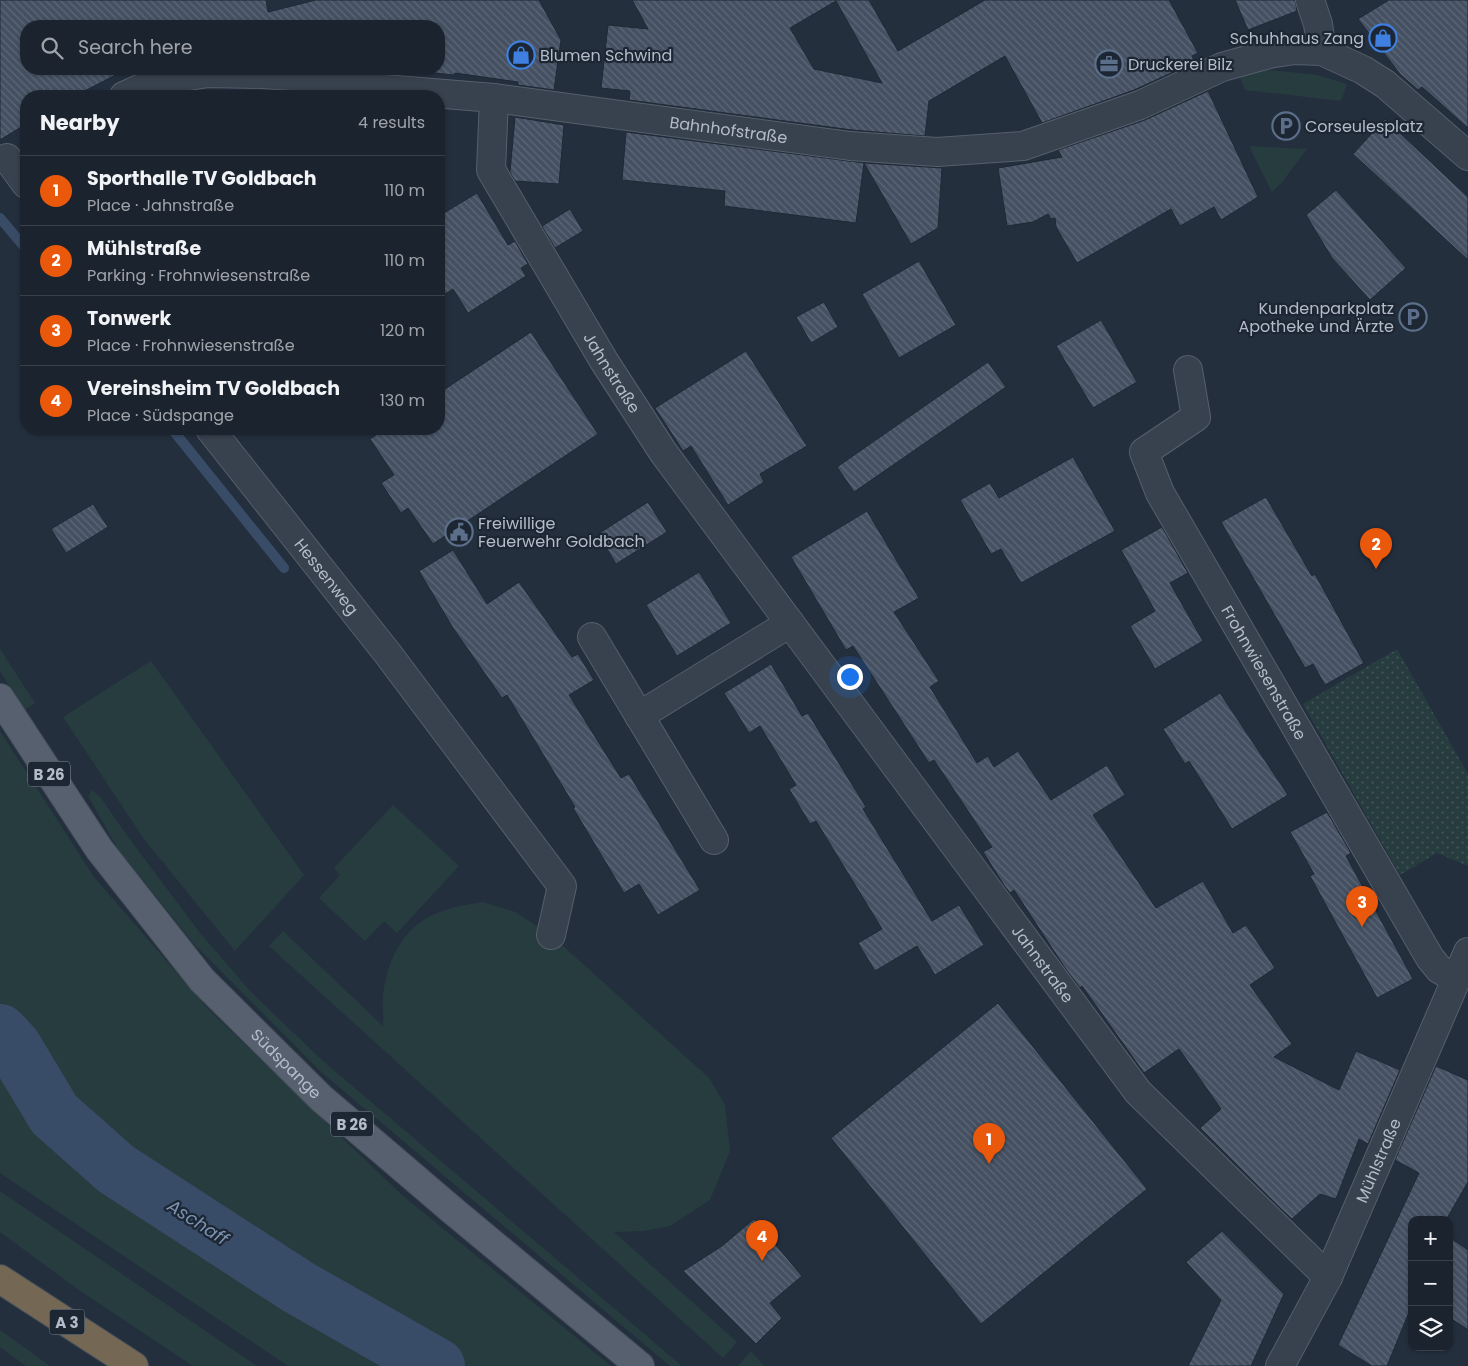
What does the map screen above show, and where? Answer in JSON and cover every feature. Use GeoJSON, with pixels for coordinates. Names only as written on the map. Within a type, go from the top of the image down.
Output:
{"type":"FeatureCollection","features":[{"type":"Feature","properties":{"kind":"highway","name":"A 3"},"geometry":{"type":"LineString","coordinates":[[0,1279],[134,1366]]}},
{"type":"Feature","properties":{"kind":"main road","name":"Südspange"},"geometry":{"type":"LineString","coordinates":[[0,698],[99,849],[202,980],[322,1098],[452,1210],[640,1366]]}},
{"type":"Feature","properties":{"kind":"street"},"geometry":{"type":"LineString","coordinates":[[1310,0],[1322,41],[1322,52]]}},
{"type":"Feature","properties":{"kind":"street","name":"Bahnhofstraße"},"geometry":{"type":"LineString","coordinates":[[445,94],[494,98],[850,146],[937,152],[1024,146],[1140,105],[1222,67],[1294,50],[1322,52],[1363,70],[1385,84],[1468,156]]}},
{"type":"Feature","properties":{"kind":"street","name":"Bahnhofstraße"},"geometry":{"type":"LineString","coordinates":[[138,90],[158,81],[196,75]]}},
{"type":"Feature","properties":{"kind":"street","name":"Bahnhofstraße"},"geometry":{"type":"LineString","coordinates":[[258,75],[308,77],[371,88],[396,90]]}},
{"type":"Feature","properties":{"kind":"street","name":"Jahnstraße"},"geometry":{"type":"LineString","coordinates":[[494,98],[491,170],[604,361],[663,452],[1138,1092],[1328,1277]]}},
{"type":"Feature","properties":{"kind":"street"},"geometry":{"type":"LineString","coordinates":[[11,156],[20,173]]}},
{"type":"Feature","properties":{"kind":"street","name":"Frohnwiesenstraße"},"geometry":{"type":"LineString","coordinates":[[1188,370],[1196,417],[1144,452],[1160,493],[1430,958],[1439,969],[1456,979]]}},
{"type":"Feature","properties":{"kind":"street","name":"Hessenweg"},"geometry":{"type":"LineString","coordinates":[[215,435],[388,654],[562,886],[551,935]]}},
{"type":"Feature","properties":{"kind":"street"},"geometry":{"type":"LineString","coordinates":[[639,716],[790,623]]}},
{"type":"Feature","properties":{"kind":"street"},"geometry":{"type":"LineString","coordinates":[[592,637],[714,840]]}},
{"type":"Feature","properties":{"kind":"street","name":"Mühlstraße"},"geometry":{"type":"LineString","coordinates":[[1280,1366],[1328,1277],[1468,952]]}},
{"type":"Feature","properties":{"kind":"green space"},"geometry":{"type":"Polygon","coordinates":[[[1261,69],[1317,75],[1347,84],[1341,101],[1245,90],[1239,75],[1261,69]]]}},
{"type":"Feature","properties":{"kind":"green space"},"geometry":{"type":"Polygon","coordinates":[[[1249,146],[1307,149],[1283,181],[1272,192],[1249,146]]]}},
{"type":"Feature","properties":{"kind":"green space"},"geometry":{"type":"Polygon","coordinates":[[[0,649],[35,703],[25,710],[0,671],[0,649]]]}},
{"type":"Feature","properties":{"kind":"green space"},"geometry":{"type":"Polygon","coordinates":[[[1397,649],[1468,774],[1468,866],[1437,853],[1400,875],[1303,704],[1397,649]]]}},
{"type":"Feature","properties":{"kind":"green space"},"geometry":{"type":"Polygon","coordinates":[[[151,661],[304,875],[235,951],[144,839],[63,717],[151,661]]]}},
{"type":"Feature","properties":{"kind":"green space"},"geometry":{"type":"Polygon","coordinates":[[[0,731],[94,877],[209,1010],[402,1195],[611,1366],[288,1366],[0,1173],[0,1046],[6,1051],[49,1128],[109,1149],[64,1107],[0,1020],[0,731]]]}},
{"type":"Feature","properties":{"kind":"green space"},"geometry":{"type":"Polygon","coordinates":[[[92,790],[101,798],[200,933],[252,993],[323,1061],[682,1366],[670,1366],[320,1071],[194,944],[118,849],[88,796],[92,790]]]}},
{"type":"Feature","properties":{"kind":"green space"},"geometry":{"type":"Polygon","coordinates":[[[393,805],[459,866],[397,933],[384,921],[365,941],[319,898],[340,875],[334,868],[393,805]]]}},
{"type":"Feature","properties":{"kind":"green space"},"geometry":{"type":"Polygon","coordinates":[[[483,902],[515,912],[551,935],[709,1078],[725,1105],[730,1151],[710,1200],[670,1226],[644,1231],[614,1232],[737,1342],[723,1358],[269,946],[283,931],[383,1026],[385,981],[394,954],[409,932],[419,923],[445,910],[483,902]]]}},
{"type":"Feature","properties":{"kind":"green space"},"geometry":{"type":"Polygon","coordinates":[[[0,1191],[257,1366],[193,1366],[76,1288],[0,1232],[0,1191]]]}},
{"type":"Feature","properties":{"kind":"green space"},"geometry":{"type":"Polygon","coordinates":[[[0,1330],[50,1366],[26,1366],[0,1347],[0,1330]]]}},
{"type":"Feature","properties":{"kind":"green space"},"geometry":{"type":"Polygon","coordinates":[[[751,1351],[764,1366],[738,1366],[751,1351]]]}},
{"type":"Feature","properties":{"kind":"water"},"geometry":{"type":"Polygon","coordinates":[[[0,1020],[64,1107],[109,1149],[135,1199],[49,1128],[6,1051],[0,1046],[0,1020]]]}},
{"type":"Feature","properties":{"kind":"building"},"geometry":{"type":"Polygon","coordinates":[[[0,0],[266,0],[268,12],[316,0],[539,0],[561,40],[554,90],[518,85],[518,82],[455,73],[454,75],[445,74],[445,20],[20,20],[20,75],[115,75],[87,90],[20,90],[20,128],[0,140],[0,0]]]}},
{"type":"Feature","properties":{"kind":"building"},"geometry":{"type":"Polygon","coordinates":[[[632,0],[869,0],[898,51],[985,0],[1169,0],[1198,53],[1192,56],[1195,62],[1134,90],[1042,123],[1005,56],[929,101],[925,136],[852,130],[629,100],[630,91],[601,88],[608,25],[648,29],[632,0]],[[836,1],[790,28],[814,69],[882,83],[836,1]]]}},
{"type":"Feature","properties":{"kind":"building"},"geometry":{"type":"Polygon","coordinates":[[[1235,0],[1295,0],[1297,11],[1248,30],[1235,0]]]}},
{"type":"Feature","properties":{"kind":"building"},"geometry":{"type":"Polygon","coordinates":[[[1389,0],[1468,0],[1468,128],[1422,87],[1418,90],[1400,74],[1358,19],[1389,0]]]}},
{"type":"Feature","properties":{"kind":"building"},"geometry":{"type":"Polygon","coordinates":[[[1208,91],[1258,197],[1221,220],[1214,207],[1180,226],[1171,209],[1077,263],[1056,227],[1055,218],[1051,219],[1048,214],[1033,222],[1007,226],[998,168],[1062,157],[1058,150],[1145,120],[1208,91]]]}},
{"type":"Feature","properties":{"kind":"building"},"geometry":{"type":"Polygon","coordinates":[[[515,117],[564,125],[559,184],[515,181],[510,172],[515,117]]]}},
{"type":"Feature","properties":{"kind":"building"},"geometry":{"type":"Polygon","coordinates":[[[1385,119],[1468,197],[1468,260],[1353,154],[1385,119]]]}},
{"type":"Feature","properties":{"kind":"building"},"geometry":{"type":"Polygon","coordinates":[[[626,132],[864,163],[856,223],[724,206],[725,191],[622,180],[626,132]]]}},
{"type":"Feature","properties":{"kind":"building"},"geometry":{"type":"Polygon","coordinates":[[[864,163],[942,168],[938,228],[911,244],[864,163]]]}},
{"type":"Feature","properties":{"kind":"building"},"geometry":{"type":"Polygon","coordinates":[[[1336,190],[1406,268],[1370,300],[1332,258],[1306,215],[1336,190]]]}},
{"type":"Feature","properties":{"kind":"building"},"geometry":{"type":"Polygon","coordinates":[[[477,193],[508,245],[515,241],[528,264],[521,268],[526,276],[468,313],[453,289],[445,294],[445,212],[477,193]]]}},
{"type":"Feature","properties":{"kind":"building"},"geometry":{"type":"Polygon","coordinates":[[[570,209],[583,231],[555,248],[542,226],[570,209]]]}},
{"type":"Feature","properties":{"kind":"building"},"geometry":{"type":"Polygon","coordinates":[[[919,261],[956,325],[899,358],[862,294],[919,261]]]}},
{"type":"Feature","properties":{"kind":"building"},"geometry":{"type":"Polygon","coordinates":[[[824,302],[838,327],[811,343],[796,317],[824,302]]]}},
{"type":"Feature","properties":{"kind":"building"},"geometry":{"type":"Polygon","coordinates":[[[1101,320],[1137,382],[1093,408],[1056,346],[1101,320]]]}},
{"type":"Feature","properties":{"kind":"building"},"geometry":{"type":"Polygon","coordinates":[[[531,332],[598,434],[433,544],[408,508],[401,513],[381,483],[394,475],[370,439],[376,435],[445,435],[445,389],[531,332]]]}},
{"type":"Feature","properties":{"kind":"building"},"geometry":{"type":"Polygon","coordinates":[[[746,351],[807,446],[760,474],[764,482],[728,505],[691,446],[683,451],[655,408],[746,351]]]}},
{"type":"Feature","properties":{"kind":"building"},"geometry":{"type":"Polygon","coordinates":[[[988,362],[1006,387],[854,492],[837,467],[988,362]]]}},
{"type":"Feature","properties":{"kind":"building"},"geometry":{"type":"Polygon","coordinates":[[[1073,457],[1115,531],[1021,583],[1001,549],[991,554],[960,500],[990,483],[999,498],[1073,457]]]}},
{"type":"Feature","properties":{"kind":"building"},"geometry":{"type":"Polygon","coordinates":[[[1266,497],[1312,576],[1315,574],[1364,663],[1325,685],[1313,664],[1305,668],[1221,522],[1266,497]]]}},
{"type":"Feature","properties":{"kind":"building"},"geometry":{"type":"Polygon","coordinates":[[[648,502],[667,532],[616,564],[598,534],[648,502]]]}},
{"type":"Feature","properties":{"kind":"building"},"geometry":{"type":"Polygon","coordinates":[[[93,504],[108,527],[66,553],[51,529],[93,504]]]}},
{"type":"Feature","properties":{"kind":"building"},"geometry":{"type":"Polygon","coordinates":[[[867,511],[919,598],[894,612],[939,681],[930,687],[977,763],[988,756],[994,767],[1018,751],[1051,800],[1107,765],[1125,795],[1093,815],[1156,908],[1203,881],[1233,933],[1246,925],[1275,968],[1250,985],[1292,1044],[1274,1057],[1339,1090],[1356,1051],[1400,1070],[1368,1144],[1359,1139],[1336,1199],[1320,1194],[1292,1219],[1279,1207],[1200,1128],[1221,1109],[1179,1049],[1144,1073],[1082,986],[1080,988],[1063,965],[1014,890],[1010,893],[1004,885],[983,852],[992,847],[934,760],[929,763],[853,646],[846,650],[791,557],[867,511]]]}},
{"type":"Feature","properties":{"kind":"building"},"geometry":{"type":"Polygon","coordinates":[[[1162,527],[1188,573],[1170,583],[1203,641],[1155,669],[1130,626],[1155,611],[1121,550],[1162,527]]]}},
{"type":"Feature","properties":{"kind":"building"},"geometry":{"type":"Polygon","coordinates":[[[453,550],[487,604],[519,582],[572,657],[578,654],[594,680],[569,695],[621,778],[629,774],[700,890],[658,915],[639,884],[624,893],[573,808],[575,807],[507,695],[502,698],[453,628],[419,571],[453,550]]]}},
{"type":"Feature","properties":{"kind":"building"},"geometry":{"type":"Polygon","coordinates":[[[699,572],[731,623],[677,656],[646,605],[699,572]]]}},
{"type":"Feature","properties":{"kind":"building"},"geometry":{"type":"Polygon","coordinates":[[[771,664],[802,716],[808,713],[866,807],[863,809],[932,921],[959,905],[984,945],[935,975],[917,946],[875,971],[858,943],[882,929],[816,821],[810,824],[789,789],[796,785],[760,726],[749,733],[724,693],[771,664]]]}},
{"type":"Feature","properties":{"kind":"building"},"geometry":{"type":"Polygon","coordinates":[[[1220,693],[1288,795],[1232,829],[1189,761],[1185,764],[1163,729],[1220,693]]]}},
{"type":"Feature","properties":{"kind":"building"},"geometry":{"type":"Polygon","coordinates":[[[1327,812],[1351,853],[1346,856],[1413,979],[1377,998],[1310,876],[1314,874],[1290,832],[1327,812]]]}},
{"type":"Feature","properties":{"kind":"building"},"geometry":{"type":"Polygon","coordinates":[[[998,1003],[1147,1189],[981,1324],[831,1138],[998,1003]]]}},
{"type":"Feature","properties":{"kind":"building"},"geometry":{"type":"Polygon","coordinates":[[[1436,1066],[1468,1080],[1468,1182],[1448,1216],[1408,1216],[1408,1315],[1387,1366],[1372,1366],[1338,1345],[1419,1173],[1395,1160],[1436,1066]]]}},
{"type":"Feature","properties":{"kind":"building"},"geometry":{"type":"Polygon","coordinates":[[[754,1219],[802,1276],[770,1303],[782,1318],[756,1344],[683,1271],[722,1246],[754,1219]]]}},
{"type":"Feature","properties":{"kind":"building"},"geometry":{"type":"Polygon","coordinates":[[[1222,1231],[1284,1294],[1251,1366],[1188,1366],[1221,1300],[1186,1262],[1222,1231]]]}},
{"type":"Feature","properties":{"kind":"building"},"geometry":{"type":"Polygon","coordinates":[[[1453,1240],[1468,1250],[1468,1330],[1453,1320],[1453,1240]]]}},
{"type":"Feature","properties":{"kind":"waterway"},"geometry":{"type":"LineString","coordinates":[[0,218],[20,242]]}},
{"type":"Feature","properties":{"kind":"waterway"},"geometry":{"type":"LineString","coordinates":[[177,435],[284,568]]}},
{"type":"Feature","properties":{"kind":"waterway","name":"Aschaff"},"geometry":{"type":"LineString","coordinates":[[0,1032],[14,1047],[54,1114],[116,1169],[298,1287],[437,1366]]}},
{"type":"Feature","properties":{"kind":"place","name":"Schuhhaus Zang"},"geometry":{"type":"Point","coordinates":[1383,38]}},
{"type":"Feature","properties":{"kind":"place","name":"Blumen Schwind"},"geometry":{"type":"Point","coordinates":[521,55]}},
{"type":"Feature","properties":{"kind":"place","name":"Druckerei Bilz"},"geometry":{"type":"Point","coordinates":[1109,64]}},
{"type":"Feature","properties":{"kind":"place","name":"Corseulesplatz"},"geometry":{"type":"Point","coordinates":[1286,126]}},
{"type":"Feature","properties":{"kind":"place","name":"Kundenparkplatz Apotheke und Ärzte"},"geometry":{"type":"Point","coordinates":[1413,317]}},
{"type":"Feature","properties":{"kind":"place","name":"Freiwillige Feuerwehr Goldbach"},"geometry":{"type":"Point","coordinates":[459,532]}},
{"type":"Feature","properties":{"kind":"place","name":"Mühlstraße"},"geometry":{"type":"Point","coordinates":[1376,569]}},
{"type":"Feature","properties":{"kind":"place","name":"Tonwerk"},"geometry":{"type":"Point","coordinates":[1362,927]}},
{"type":"Feature","properties":{"kind":"place","name":"Sporthalle TV Goldbach"},"geometry":{"type":"Point","coordinates":[989,1164]}},
{"type":"Feature","properties":{"kind":"place","name":"Vereinsheim TV Goldbach"},"geometry":{"type":"Point","coordinates":[762,1261]}}]}
